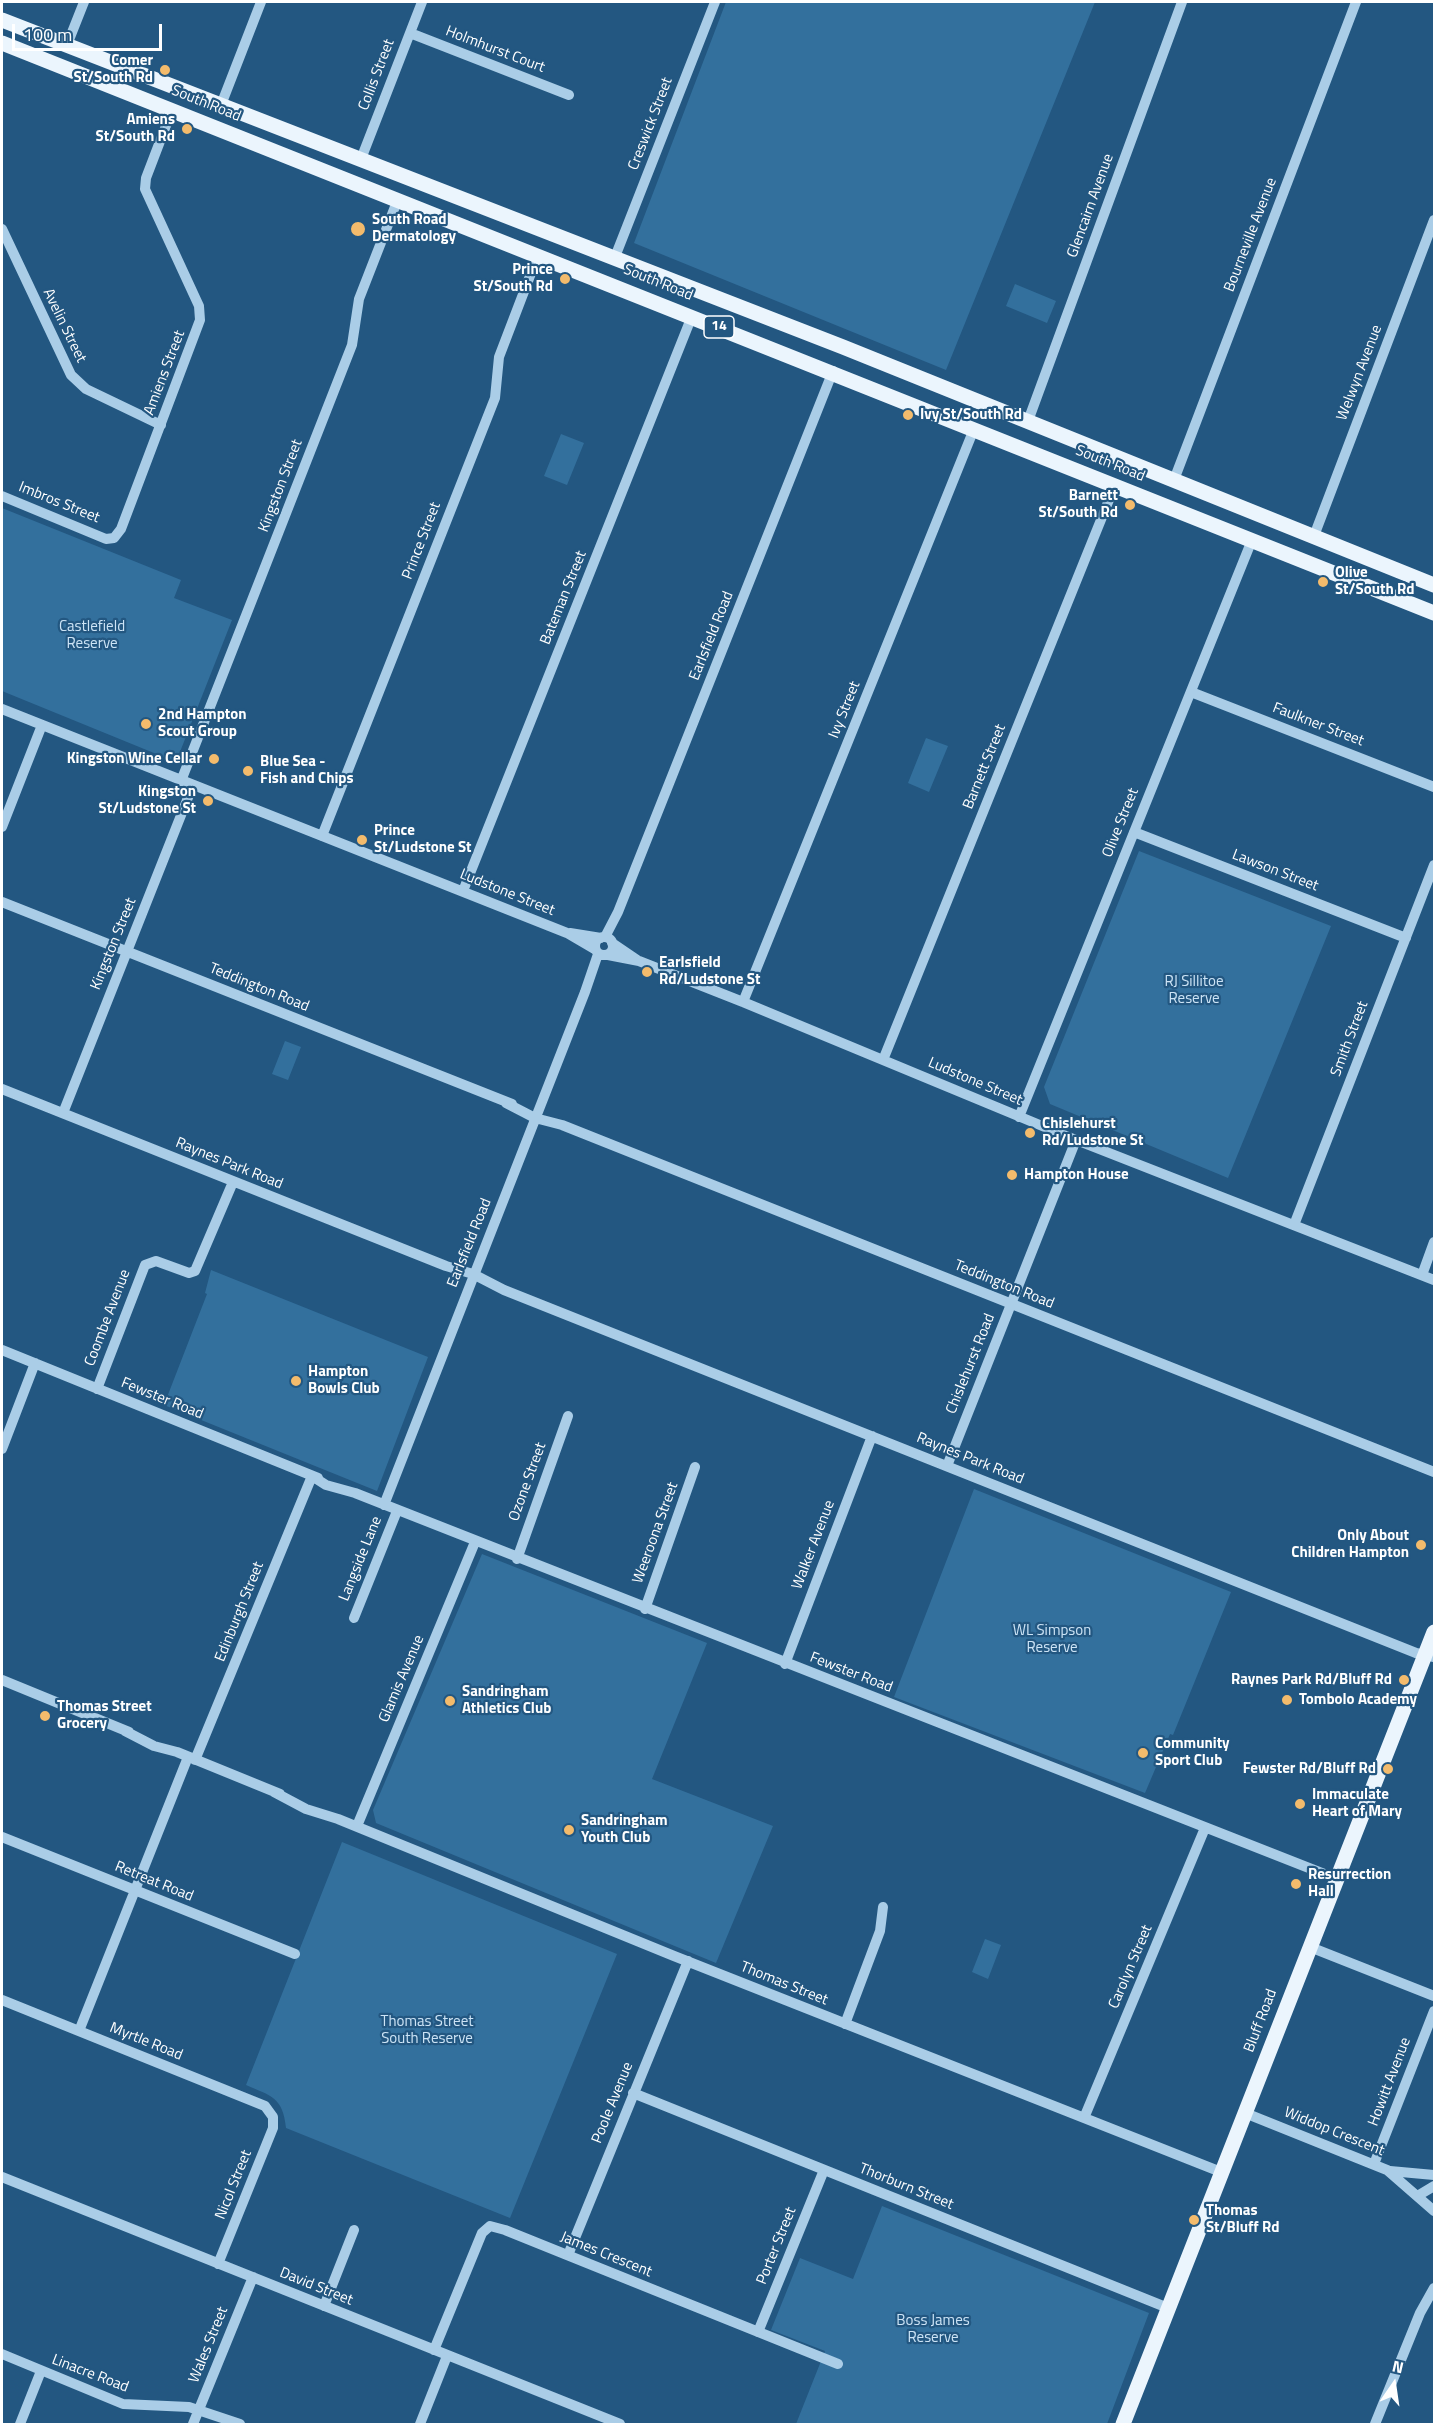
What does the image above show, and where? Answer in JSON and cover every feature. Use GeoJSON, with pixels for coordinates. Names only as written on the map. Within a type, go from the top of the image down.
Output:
{"type":"FeatureCollection","features":[{"type":"Feature","properties":{"kind":"main road","name":"South Road"},"geometry":{"type":"LineString","coordinates":[[2,20],[615,257],[1434,585]]}},
{"type":"Feature","properties":{"kind":"main road","name":"South Road"},"geometry":{"type":"LineString","coordinates":[[2,43],[833,371],[1434,613]]}},
{"type":"Feature","properties":{"kind":"main road"},"geometry":{"type":"LineString","coordinates":[[398,200],[408,177]]}},
{"type":"Feature","properties":{"kind":"main road"},"geometry":{"type":"LineString","coordinates":[[833,371],[843,347]]}},
{"type":"Feature","properties":{"kind":"main road"},"geometry":{"type":"LineString","coordinates":[[1252,540],[1262,515]]}},
{"type":"Feature","properties":{"kind":"main road","name":"Bluff Road"},"geometry":{"type":"LineString","coordinates":[[1123,2424],[1337,1879],[1431,1658],[1434,1632]]}},
{"type":"Feature","properties":{"kind":"street"},"geometry":{"type":"LineString","coordinates":[[67,45],[84,2]]}},
{"type":"Feature","properties":{"kind":"street"},"geometry":{"type":"LineString","coordinates":[[221,105],[261,2]]}},
{"type":"Feature","properties":{"kind":"street","name":"Collis Street"},"geometry":{"type":"LineString","coordinates":[[361,159],[422,2]]}},
{"type":"Feature","properties":{"kind":"street","name":"Creswick Street"},"geometry":{"type":"LineString","coordinates":[[615,257],[715,2]]}},
{"type":"Feature","properties":{"kind":"street","name":"Glencairn Avenue"},"geometry":{"type":"LineString","coordinates":[[1028,421],[1182,2]]}},
{"type":"Feature","properties":{"kind":"street","name":"Bourneville Avenue"},"geometry":{"type":"LineString","coordinates":[[1174,480],[1356,2]]}},
{"type":"Feature","properties":{"kind":"street","name":"Holmhurst Court"},"geometry":{"type":"LineString","coordinates":[[410,33],[569,95]]}},
{"type":"Feature","properties":{"kind":"street","name":"Amiens Street"},"geometry":{"type":"LineString","coordinates":[[106,539],[114,538],[121,529],[197,331],[200,313],[145,189],[146,178],[172,110]]}},
{"type":"Feature","properties":{"kind":"street","name":"Kingston Street"},"geometry":{"type":"LineString","coordinates":[[181,781],[352,345],[359,299],[398,200]]}},
{"type":"Feature","properties":{"kind":"street","name":"Welwyn Avenue"},"geometry":{"type":"LineString","coordinates":[[1314,536],[1434,220]]}},
{"type":"Feature","properties":{"kind":"street","name":"Avelin Street"},"geometry":{"type":"LineString","coordinates":[[3,235],[71,375],[86,389],[161,425]]}},
{"type":"Feature","properties":{"kind":"street","name":"Prince Street"},"geometry":{"type":"LineString","coordinates":[[322,836],[495,398],[499,357],[538,255]]}},
{"type":"Feature","properties":{"kind":"street","name":"Bateman Street"},"geometry":{"type":"LineString","coordinates":[[463,891],[692,316]]}},
{"type":"Feature","properties":{"kind":"street","name":"Earlsfield Road"},"geometry":{"type":"LineString","coordinates":[[384,1505],[536,1115],[833,371]]}},
{"type":"Feature","properties":{"kind":"street","name":"Ivy Street"},"geometry":{"type":"LineString","coordinates":[[743,1002],[974,429]]}},
{"type":"Feature","properties":{"kind":"street","name":"Barnett Street"},"geometry":{"type":"LineString","coordinates":[[883,1060],[1115,485]]}},
{"type":"Feature","properties":{"kind":"street","name":"Imbros Street"},"geometry":{"type":"LineString","coordinates":[[2,496],[106,539]]}},
{"type":"Feature","properties":{"kind":"street","name":"Olive Street"},"geometry":{"type":"LineString","coordinates":[[1019,1117],[1252,540]]}},
{"type":"Feature","properties":{"kind":"street","name":"Faulkner Street"},"geometry":{"type":"LineString","coordinates":[[1191,692],[1434,787]]}},
{"type":"Feature","properties":{"kind":"street","name":"Ludstone Street"},"geometry":{"type":"LineString","coordinates":[[2,709],[567,933],[601,954],[639,961],[1076,1140],[1434,1280]]}},
{"type":"Feature","properties":{"kind":"street"},"geometry":{"type":"LineString","coordinates":[[2,827],[42,725]]}},
{"type":"Feature","properties":{"kind":"street","name":"Kingston Street"},"geometry":{"type":"LineString","coordinates":[[63,1113],[193,786]]}},
{"type":"Feature","properties":{"kind":"street","name":"Lawson Street"},"geometry":{"type":"LineString","coordinates":[[1134,832],[1406,938]]}},
{"type":"Feature","properties":{"kind":"street","name":"Smith Street"},"geometry":{"type":"LineString","coordinates":[[1293,1225],[1434,865]]}},
{"type":"Feature","properties":{"kind":"street","name":"Teddington Road"},"geometry":{"type":"LineString","coordinates":[[2,902],[1434,1472]]}},
{"type":"Feature","properties":{"kind":"street","name":"Ludstone Street"},"geometry":{"type":"LineString","coordinates":[[567,933],[607,939],[639,961]]}},
{"type":"Feature","properties":{"kind":"street","name":"Raynes Park Road"},"geometry":{"type":"LineString","coordinates":[[2,1089],[1431,1658]]}},
{"type":"Feature","properties":{"kind":"street","name":"Chislehurst Road"},"geometry":{"type":"LineString","coordinates":[[947,1466],[1076,1140]]}},
{"type":"Feature","properties":{"kind":"street","name":"Coombe Avenue"},"geometry":{"type":"LineString","coordinates":[[98,1389],[143,1269],[149,1262],[156,1261],[189,1273],[195,1271],[233,1182]]}},
{"type":"Feature","properties":{"kind":"street"},"geometry":{"type":"LineString","coordinates":[[1422,1275],[1434,1242]]}},
{"type":"Feature","properties":{"kind":"street","name":"Fewster Road"},"geometry":{"type":"LineString","coordinates":[[2,1350],[312,1476],[326,1485],[355,1493],[645,1609],[1337,1879]]}},
{"type":"Feature","properties":{"kind":"street"},"geometry":{"type":"LineString","coordinates":[[2,1449],[35,1364]]}},
{"type":"Feature","properties":{"kind":"street","name":"Ozone Street"},"geometry":{"type":"LineString","coordinates":[[517,1558],[568,1416]]}},
{"type":"Feature","properties":{"kind":"street","name":"Walker Avenue"},"geometry":{"type":"LineString","coordinates":[[785,1664],[872,1436]]}},
{"type":"Feature","properties":{"kind":"street","name":"Weeroona Street"},"geometry":{"type":"LineString","coordinates":[[645,1609],[695,1467]]}},
{"type":"Feature","properties":{"kind":"street","name":"Edinburgh Street"},"geometry":{"type":"LineString","coordinates":[[79,2031],[135,1890],[312,1476]]}},
{"type":"Feature","properties":{"kind":"street","name":"Langside Lane"},"geometry":{"type":"LineString","coordinates":[[354,1618],[397,1511]]}},
{"type":"Feature","properties":{"kind":"street","name":"Glamis Avenue"},"geometry":{"type":"LineString","coordinates":[[357,1826],[475,1542]]}},
{"type":"Feature","properties":{"kind":"street","name":"Thomas Street"},"geometry":{"type":"LineString","coordinates":[[2,1680],[124,1731],[154,1746],[177,1752],[274,1792],[315,1806],[338,1819],[688,1961],[1221,2172]]}},
{"type":"Feature","properties":{"kind":"street","name":"Carolyn Street"},"geometry":{"type":"LineString","coordinates":[[1084,2118],[1205,1828]]}},
{"type":"Feature","properties":{"kind":"street","name":"Retreat Road"},"geometry":{"type":"LineString","coordinates":[[2,1837],[295,1954]]}},
{"type":"Feature","properties":{"kind":"street"},"geometry":{"type":"LineString","coordinates":[[845,2024],[880,1931],[883,1907]]}},
{"type":"Feature","properties":{"kind":"street"},"geometry":{"type":"LineString","coordinates":[[1310,1947],[1434,1995]]}},
{"type":"Feature","properties":{"kind":"street","name":"Poole Avenue"},"geometry":{"type":"LineString","coordinates":[[568,2255],[688,1961]]}},
{"type":"Feature","properties":{"kind":"street","name":"Myrtle Road"},"geometry":{"type":"LineString","coordinates":[[2,2000],[265,2106],[273,2117]]}},
{"type":"Feature","properties":{"kind":"street","name":"Howitt Avenue"},"geometry":{"type":"LineString","coordinates":[[1374,2164],[1434,2011]]}},
{"type":"Feature","properties":{"kind":"street","name":"Thorburn Street"},"geometry":{"type":"LineString","coordinates":[[633,2093],[1168,2308]]}},
{"type":"Feature","properties":{"kind":"street","name":"Widdop Crescent"},"geometry":{"type":"LineString","coordinates":[[1245,2113],[1387,2170],[1434,2211]]}},
{"type":"Feature","properties":{"kind":"street","name":"Nicol Street"},"geometry":{"type":"LineString","coordinates":[[218,2264],[273,2128],[273,2117]]}},
{"type":"Feature","properties":{"kind":"street","name":"Porter Street"},"geometry":{"type":"LineString","coordinates":[[758,2332],[824,2170]]}},
{"type":"Feature","properties":{"kind":"street"},"geometry":{"type":"LineString","coordinates":[[1387,2170],[1434,2175]]}},
{"type":"Feature","properties":{"kind":"street","name":"David Street"},"geometry":{"type":"LineString","coordinates":[[2,2177],[620,2424]]}},
{"type":"Feature","properties":{"kind":"street"},"geometry":{"type":"LineString","coordinates":[[1421,2198],[1434,2187]]}},
{"type":"Feature","properties":{"kind":"street"},"geometry":{"type":"LineString","coordinates":[[1421,2198],[1434,2195]]}},
{"type":"Feature","properties":{"kind":"street","name":"James Crescent"},"geometry":{"type":"LineString","coordinates":[[434,2350],[485,2228],[502,2229],[838,2364]]}},
{"type":"Feature","properties":{"kind":"street"},"geometry":{"type":"LineString","coordinates":[[324,2306],[354,2230]]}},
{"type":"Feature","properties":{"kind":"street","name":"Wales Street"},"geometry":{"type":"LineString","coordinates":[[193,2424],[253,2277]]}},
{"type":"Feature","properties":{"kind":"street"},"geometry":{"type":"LineString","coordinates":[[1375,2424],[1420,2313],[1434,2288]]}},
{"type":"Feature","properties":{"kind":"street","name":"Linacre Road"},"geometry":{"type":"LineString","coordinates":[[2,2354],[123,2404],[189,2407],[240,2424]]}},
{"type":"Feature","properties":{"kind":"street"},"geometry":{"type":"LineString","coordinates":[[420,2424],[447,2356]]}},
{"type":"Feature","properties":{"kind":"street"},"geometry":{"type":"LineString","coordinates":[[20,2424],[41,2371]]}},
{"type":"Feature","properties":{"kind":"green space"},"geometry":{"type":"Polygon","coordinates":[[[726,2],[1095,2],[946,370],[634,243],[726,2]]]}},
{"type":"Feature","properties":{"kind":"green space"},"geometry":{"type":"Polygon","coordinates":[[[1015,284],[1056,301],[1047,323],[1006,306],[1015,284]]]}},
{"type":"Feature","properties":{"kind":"green space"},"geometry":{"type":"Polygon","coordinates":[[[561,434],[584,443],[567,485],[544,476],[561,434]]]}},
{"type":"Feature","properties":{"kind":"green space","name":"Castlefield Reserve"},"geometry":{"type":"Polygon","coordinates":[[[2,508],[181,580],[174,598],[232,620],[176,762],[2,691],[2,508]]]}},
{"type":"Feature","properties":{"kind":"green space"},"geometry":{"type":"Polygon","coordinates":[[[926,738],[948,746],[929,792],[908,783],[926,738]]]}},
{"type":"Feature","properties":{"kind":"green space","name":"RJ Sillitoe Reserve"},"geometry":{"type":"Polygon","coordinates":[[[1139,851],[1331,926],[1228,1178],[1050,1104],[1044,1087],[1139,851]]]}},
{"type":"Feature","properties":{"kind":"green space"},"geometry":{"type":"Polygon","coordinates":[[[285,1041],[301,1047],[288,1080],[272,1074],[285,1041]]]}},
{"type":"Feature","properties":{"kind":"green space","name":"Hampton Bowls Club"},"geometry":{"type":"Polygon","coordinates":[[[211,1270],[428,1357],[377,1491],[164,1405],[207,1294],[205,1293],[211,1270]]]}},
{"type":"Feature","properties":{"kind":"green space","name":"WL Simpson Reserve"},"geometry":{"type":"Polygon","coordinates":[[[974,1489],[1231,1592],[1173,1735],[1170,1734],[1145,1793],[894,1697],[974,1489]]]}},
{"type":"Feature","properties":{"kind":"green space"},"geometry":{"type":"Polygon","coordinates":[[[482,1554],[707,1643],[652,1779],[773,1826],[716,1963],[376,1823],[373,1810],[482,1554]]]}},
{"type":"Feature","properties":{"kind":"green space","name":"Thomas Street South Reserve"},"geometry":{"type":"Polygon","coordinates":[[[342,1842],[617,1954],[510,2218],[286,2128],[279,2104],[269,2095],[246,2085],[342,1842]]]}},
{"type":"Feature","properties":{"kind":"green space"},"geometry":{"type":"Polygon","coordinates":[[[985,1939],[1001,1945],[988,1979],[972,1972],[985,1939]]]}},
{"type":"Feature","properties":{"kind":"green space","name":"Boss James Reserve"},"geometry":{"type":"Polygon","coordinates":[[[882,2206],[1149,2313],[1107,2424],[796,2424],[825,2351],[771,2330],[800,2258],[853,2279],[882,2206]]]}},
{"type":"Feature","properties":{"kind":"place","name":"Comer St/South Rd"},"geometry":{"type":"Point","coordinates":[165,70]}},
{"type":"Feature","properties":{"kind":"place","name":"Amiens St/South Rd"},"geometry":{"type":"Point","coordinates":[187,129]}},
{"type":"Feature","properties":{"kind":"place","name":"South Road Dermatology"},"geometry":{"type":"Point","coordinates":[358,229]}},
{"type":"Feature","properties":{"kind":"place","name":"Prince St/South Rd"},"geometry":{"type":"Point","coordinates":[565,279]}},
{"type":"Feature","properties":{"kind":"place","name":"Ivy St/South Rd"},"geometry":{"type":"Point","coordinates":[908,415]}},
{"type":"Feature","properties":{"kind":"place","name":"Barnett St/South Rd"},"geometry":{"type":"Point","coordinates":[1130,505]}},
{"type":"Feature","properties":{"kind":"place","name":"Olive St/South Rd"},"geometry":{"type":"Point","coordinates":[1323,582]}},
{"type":"Feature","properties":{"kind":"place","name":"2nd Hampton Scout Group"},"geometry":{"type":"Point","coordinates":[146,724]}},
{"type":"Feature","properties":{"kind":"place","name":"Kingston Wine Cellar"},"geometry":{"type":"Point","coordinates":[214,759]}},
{"type":"Feature","properties":{"kind":"place","name":"Blue Sea - Fish and Chips"},"geometry":{"type":"Point","coordinates":[248,771]}},
{"type":"Feature","properties":{"kind":"place","name":"Kingston St/Ludstone St"},"geometry":{"type":"Point","coordinates":[208,801]}},
{"type":"Feature","properties":{"kind":"place","name":"Prince St/Ludstone St"},"geometry":{"type":"Point","coordinates":[362,840]}},
{"type":"Feature","properties":{"kind":"place","name":"Earlsfield Rd/Ludstone St"},"geometry":{"type":"Point","coordinates":[647,972]}},
{"type":"Feature","properties":{"kind":"place","name":"Chislehurst Rd/Ludstone St"},"geometry":{"type":"Point","coordinates":[1030,1133]}},
{"type":"Feature","properties":{"kind":"place","name":"Hampton House"},"geometry":{"type":"Point","coordinates":[1012,1175]}},
{"type":"Feature","properties":{"kind":"place","name":"Hampton Bowls Club"},"geometry":{"type":"Point","coordinates":[296,1381]}},
{"type":"Feature","properties":{"kind":"place","name":"Only About Children Hampton"},"geometry":{"type":"Point","coordinates":[1421,1545]}},
{"type":"Feature","properties":{"kind":"place","name":"Raynes Park Rd/Bluff Rd"},"geometry":{"type":"Point","coordinates":[1404,1680]}},
{"type":"Feature","properties":{"kind":"place","name":"Tombolo Academy"},"geometry":{"type":"Point","coordinates":[1287,1700]}},
{"type":"Feature","properties":{"kind":"place","name":"Sandringham Athletics Club"},"geometry":{"type":"Point","coordinates":[450,1701]}},
{"type":"Feature","properties":{"kind":"place","name":"Thomas Street Grocery"},"geometry":{"type":"Point","coordinates":[45,1716]}},
{"type":"Feature","properties":{"kind":"place","name":"Community Sport Club"},"geometry":{"type":"Point","coordinates":[1143,1753]}},
{"type":"Feature","properties":{"kind":"place","name":"Fewster Rd/Bluff Rd"},"geometry":{"type":"Point","coordinates":[1388,1769]}},
{"type":"Feature","properties":{"kind":"place","name":"Immaculate Heart of Mary"},"geometry":{"type":"Point","coordinates":[1300,1804]}},
{"type":"Feature","properties":{"kind":"place","name":"Sandringham Youth Club"},"geometry":{"type":"Point","coordinates":[569,1830]}},
{"type":"Feature","properties":{"kind":"place","name":"Resurrection Hall"},"geometry":{"type":"Point","coordinates":[1296,1884]}},
{"type":"Feature","properties":{"kind":"place","name":"Thomas St/Bluff Rd"},"geometry":{"type":"Point","coordinates":[1194,2220]}}]}
